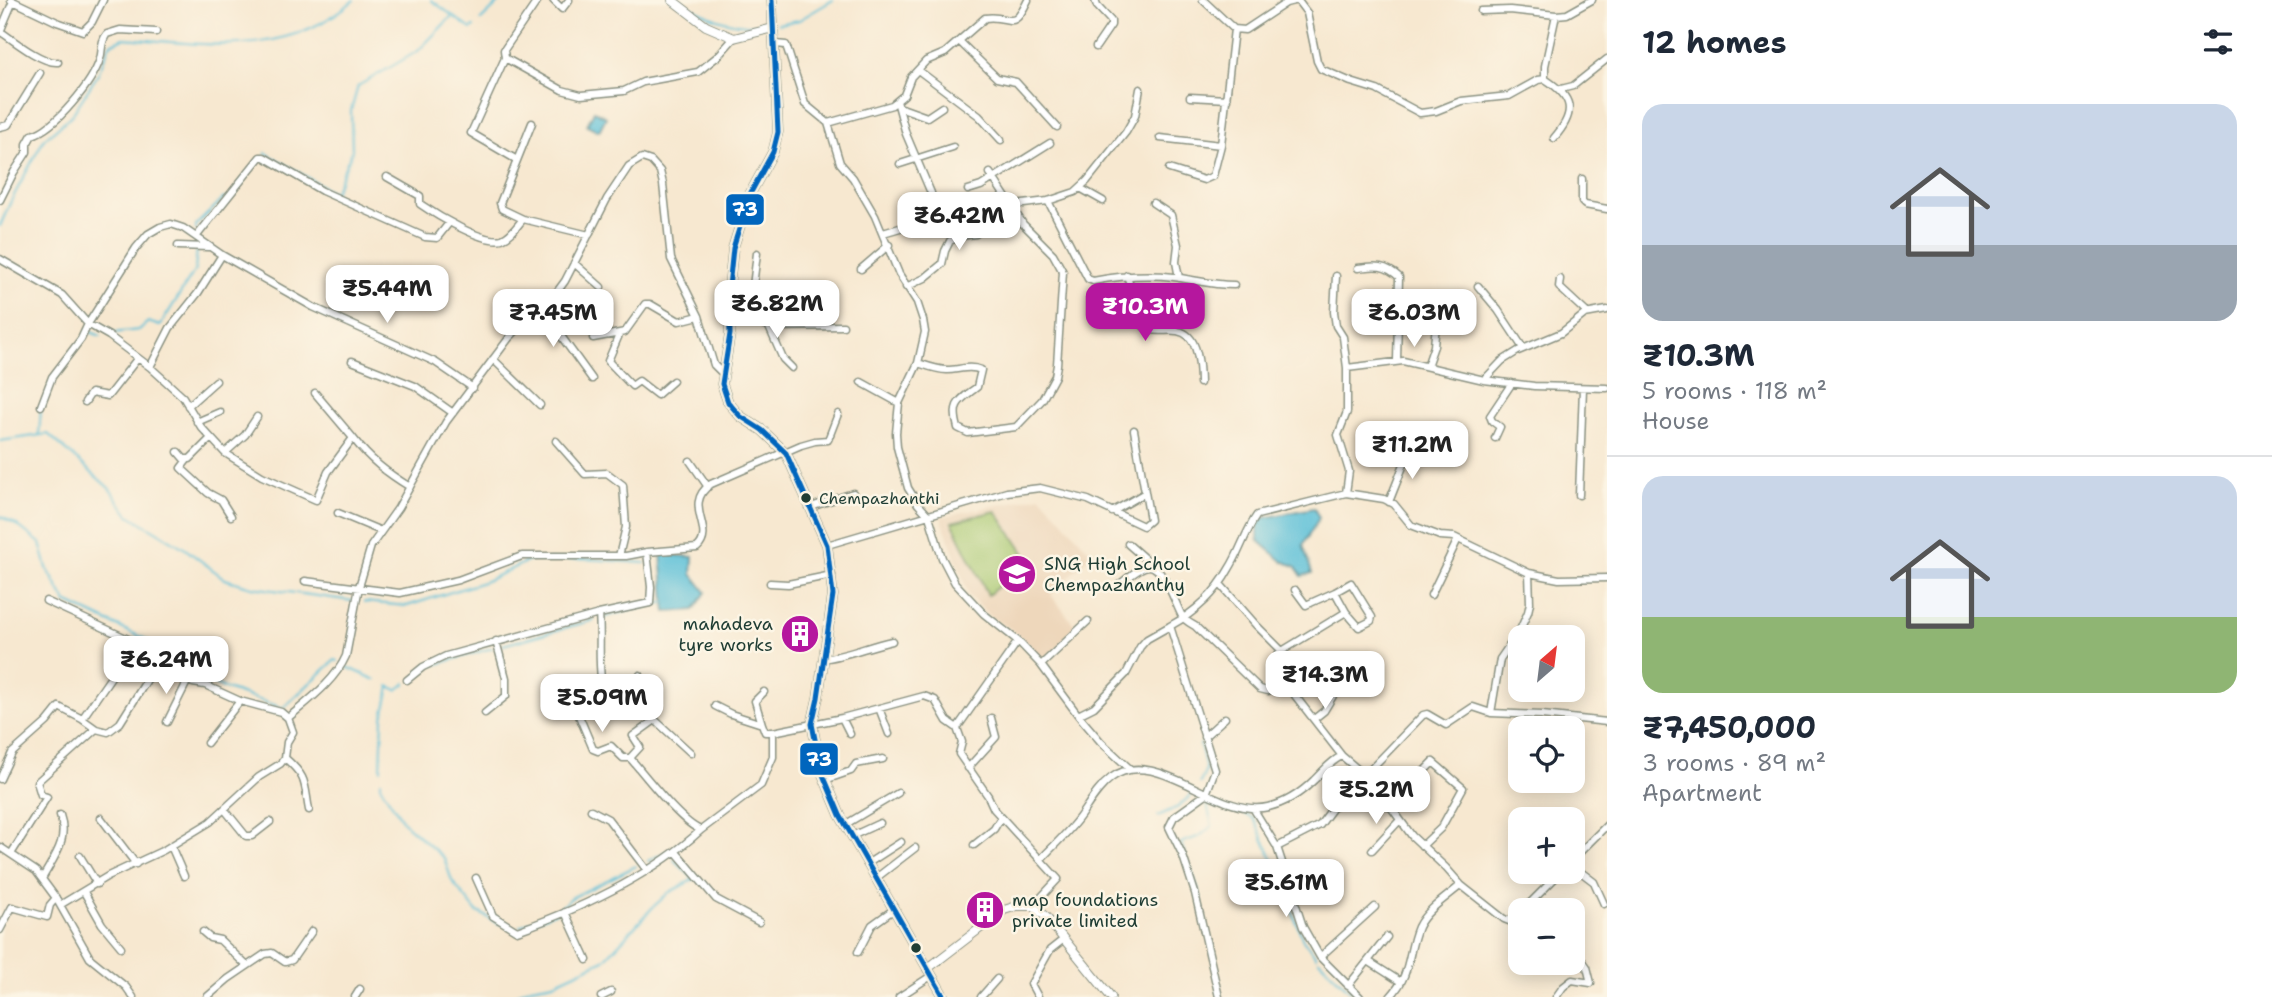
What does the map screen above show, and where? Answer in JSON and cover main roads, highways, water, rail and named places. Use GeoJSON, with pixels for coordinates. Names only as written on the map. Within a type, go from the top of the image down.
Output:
{"type":"FeatureCollection","features":[{"type":"Feature","properties":{"kind":"main road"},"geometry":{"type":"LineString","coordinates":[[772,0],[778,132],[773,152],[750,194],[733,248],[730,334],[722,384],[728,402],[740,416],[762,430],[786,453],[827,545],[833,595],[812,724],[814,744],[825,780],[852,836],[944,997]]}},
{"type":"Feature","properties":{"kind":"water"},"geometry":{"type":"Polygon","coordinates":[[[594,111],[606,117],[599,131],[587,125],[594,111]]]}},
{"type":"Feature","properties":{"kind":"water"},"geometry":{"type":"Polygon","coordinates":[[[1314,508],[1319,518],[1303,545],[1312,573],[1302,576],[1295,566],[1282,561],[1258,540],[1258,519],[1314,508]]]}},
{"type":"Feature","properties":{"kind":"water"},"geometry":{"type":"Polygon","coordinates":[[[661,554],[693,557],[692,574],[706,592],[694,610],[666,612],[661,554]]]}},
{"type":"Feature","properties":{"kind":"waterway"},"geometry":{"type":"LineString","coordinates":[[0,226],[44,139],[72,115],[98,74],[110,44],[124,38],[215,44],[273,40],[301,32],[328,19],[354,0]]}},
{"type":"Feature","properties":{"kind":"waterway"},"geometry":{"type":"LineString","coordinates":[[431,0],[471,29],[474,27]]}},
{"type":"Feature","properties":{"kind":"waterway"},"geometry":{"type":"LineString","coordinates":[[481,20],[502,0]]}},
{"type":"Feature","properties":{"kind":"waterway"},"geometry":{"type":"LineString","coordinates":[[778,24],[799,20],[833,0]]}},
{"type":"Feature","properties":{"kind":"waterway"},"geometry":{"type":"LineString","coordinates":[[681,2],[729,22],[761,25]]}},
{"type":"Feature","properties":{"kind":"waterway"},"geometry":{"type":"LineString","coordinates":[[266,153],[334,193],[352,151],[351,111],[358,86],[418,51],[452,16]]}},
{"type":"Feature","properties":{"kind":"waterway"},"geometry":{"type":"LineString","coordinates":[[196,230],[196,225],[224,198]]}},
{"type":"Feature","properties":{"kind":"waterway"},"geometry":{"type":"LineString","coordinates":[[112,333],[139,330],[148,322],[160,326],[195,270],[197,249]]}},
{"type":"Feature","properties":{"kind":"waterway"},"geometry":{"type":"LineString","coordinates":[[88,331],[101,336]]}},
{"type":"Feature","properties":{"kind":"waterway"},"geometry":{"type":"LineString","coordinates":[[39,435],[41,409]]}},
{"type":"Feature","properties":{"kind":"waterway"},"geometry":{"type":"LineString","coordinates":[[0,441],[48,434],[109,488],[129,515],[184,548],[225,579],[252,587],[353,601]]}},
{"type":"Feature","properties":{"kind":"waterway"},"geometry":{"type":"LineString","coordinates":[[0,516],[40,543],[47,568],[66,602],[147,640],[185,670],[226,689],[283,708],[335,660],[338,661]]}},
{"type":"Feature","properties":{"kind":"waterway"},"geometry":{"type":"LineString","coordinates":[[364,602],[407,606],[486,581],[528,561],[586,559],[645,563]]}},
{"type":"Feature","properties":{"kind":"waterway"},"geometry":{"type":"LineString","coordinates":[[605,617],[665,602]]}},
{"type":"Feature","properties":{"kind":"waterway"},"geometry":{"type":"LineString","coordinates":[[503,645],[594,620]]}},
{"type":"Feature","properties":{"kind":"waterway"},"geometry":{"type":"LineString","coordinates":[[434,665],[492,648]]}},
{"type":"Feature","properties":{"kind":"waterway"},"geometry":{"type":"LineString","coordinates":[[347,667],[376,680]]}},
{"type":"Feature","properties":{"kind":"waterway"},"geometry":{"type":"LineString","coordinates":[[389,686],[397,690],[406,683]]}},
{"type":"Feature","properties":{"kind":"waterway"},"geometry":{"type":"LineString","coordinates":[[381,769],[383,717],[390,687]]}},
{"type":"Feature","properties":{"kind":"waterway"},"geometry":{"type":"LineString","coordinates":[[1200,744],[1206,770],[1200,783]]}},
{"type":"Feature","properties":{"kind":"waterway"},"geometry":{"type":"LineString","coordinates":[[381,781],[381,787],[405,824],[444,858],[452,881],[476,911],[500,924]]}},
{"type":"Feature","properties":{"kind":"waterway"},"geometry":{"type":"LineString","coordinates":[[1158,816],[1178,807],[1193,793]]}},
{"type":"Feature","properties":{"kind":"waterway"},"geometry":{"type":"LineString","coordinates":[[1185,854],[1181,843],[1200,836],[1212,826],[1207,804],[1243,813],[1254,819],[1274,862],[1303,940],[1316,956]]}},
{"type":"Feature","properties":{"kind":"waterway"},"geometry":{"type":"LineString","coordinates":[[648,861],[666,852]]}},
{"type":"Feature","properties":{"kind":"waterway"},"geometry":{"type":"LineString","coordinates":[[511,997],[531,987],[554,983],[604,960],[654,906],[670,892],[694,879],[674,860]]}},
{"type":"Feature","properties":{"kind":"waterway"},"geometry":{"type":"LineString","coordinates":[[1188,862],[1200,895],[1205,924]]}},
{"type":"Feature","properties":{"kind":"waterway"},"geometry":{"type":"LineString","coordinates":[[520,926],[556,912],[571,898],[636,866]]}},
{"type":"Feature","properties":{"kind":"waterway"},"geometry":{"type":"LineString","coordinates":[[1319,960],[1350,991]]}},
{"type":"Feature","properties":{"kind":"place","name":"Chempazhanthi"},"geometry":{"type":"Point","coordinates":[806,498]}},
{"type":"Feature","properties":{"kind":"place","name":"SNG High School Chempazhanthy"},"geometry":{"type":"Point","coordinates":[1017,574]}},
{"type":"Feature","properties":{"kind":"place","name":"mahadeva tyre works"},"geometry":{"type":"Point","coordinates":[800,634]}},
{"type":"Feature","properties":{"kind":"place","name":"map foundations private limited"},"geometry":{"type":"Point","coordinates":[985,910]}}]}
